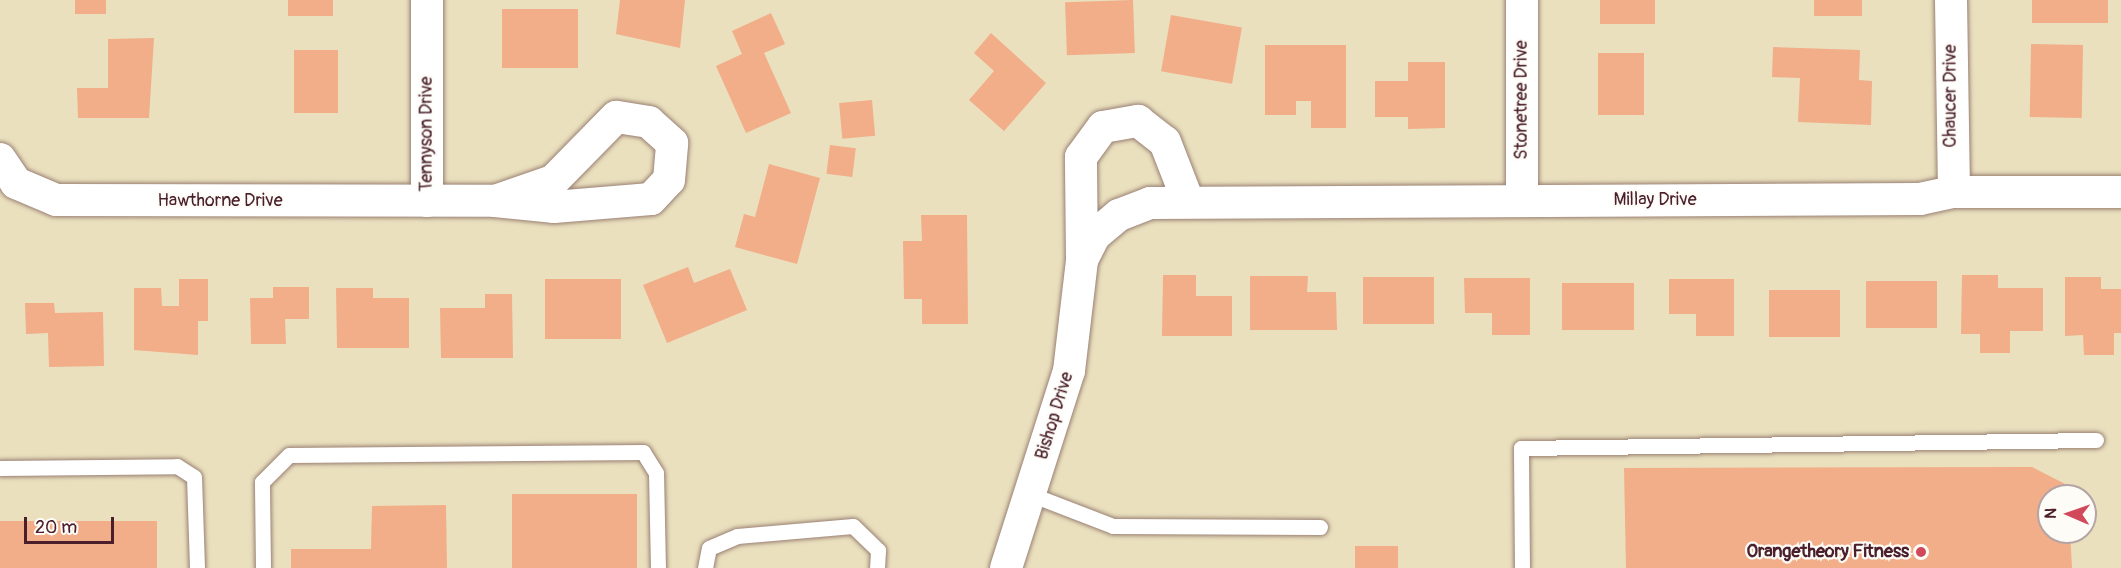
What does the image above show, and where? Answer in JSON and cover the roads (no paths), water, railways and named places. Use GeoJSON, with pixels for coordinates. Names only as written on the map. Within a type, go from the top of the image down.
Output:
{"type":"FeatureCollection","features":[{"type":"Feature","properties":{"kind":"street","name":"Tennyson Drive"},"geometry":{"type":"LineString","coordinates":[[427,0],[427,201],[495,201],[554,207],[638,204],[651,199],[669,180],[672,143],[650,122],[616,117],[596,131],[553,181],[495,201]]}},
{"type":"Feature","properties":{"kind":"street","name":"Stonetree Drive"},"geometry":{"type":"LineString","coordinates":[[1522,0],[1522,200]]}},
{"type":"Feature","properties":{"kind":"street","name":"Chaucer Drive"},"geometry":{"type":"LineString","coordinates":[[1951,0],[1954,192]]}},
{"type":"Feature","properties":{"kind":"street","name":"Bishop Drive"},"geometry":{"type":"LineString","coordinates":[[1006,568],[1069,371],[1082,260],[1081,157],[1102,127],[1138,121],[1165,142],[1188,201]]}},
{"type":"Feature","properties":{"kind":"street","name":"Hawthorne Drive"},"geometry":{"type":"LineString","coordinates":[[8,171],[57,200],[87,202],[427,201]]}},
{"type":"Feature","properties":{"kind":"street","name":"Millay Drive"},"geometry":{"type":"LineString","coordinates":[[1119,215],[1150,203],[1188,201],[1920,199],[1954,192],[2121,192]]}},
{"type":"Feature","properties":{"kind":"street","name":"Bishop Drive"},"geometry":{"type":"LineString","coordinates":[[1082,260],[1095,235],[1119,215]]}},
{"type":"Feature","properties":{"kind":"lane"},"geometry":{"type":"LineString","coordinates":[[1522,568],[1521,448],[2096,440]]}},
{"type":"Feature","properties":{"kind":"lane"},"geometry":{"type":"LineString","coordinates":[[263,568],[262,482],[289,455],[643,452],[656,473],[658,568]]}},
{"type":"Feature","properties":{"kind":"lane"},"geometry":{"type":"LineString","coordinates":[[0,468],[177,466],[194,477],[197,568]]}},
{"type":"Feature","properties":{"kind":"lane"},"geometry":{"type":"LineString","coordinates":[[1030,494],[1113,526],[1320,527]]}},
{"type":"Feature","properties":{"kind":"lane"},"geometry":{"type":"LineString","coordinates":[[705,568],[709,548],[737,536],[852,526],[878,550],[878,568]]}},
{"type":"Feature","properties":{"kind":"place","name":"Orangetheory Fitness"},"geometry":{"type":"Point","coordinates":[1921,552]}}]}
